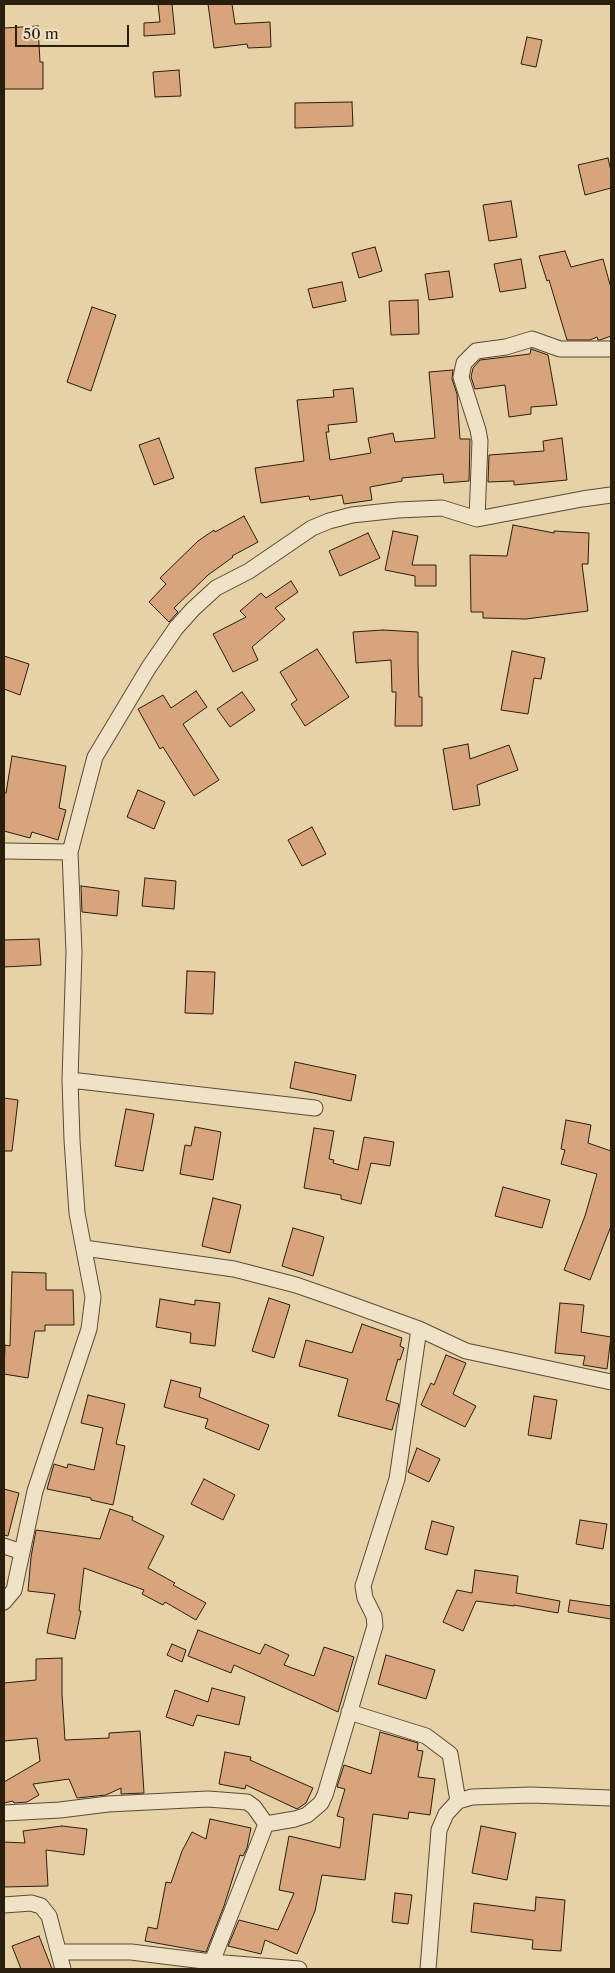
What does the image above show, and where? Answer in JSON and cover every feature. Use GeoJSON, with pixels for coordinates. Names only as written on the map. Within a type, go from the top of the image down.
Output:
{"type":"FeatureCollection","features":[{"type":"Feature","properties":{"kind":"street"},"geometry":{"type":"LineString","coordinates":[[478,519],[480,441],[460,377],[464,363],[476,351],[506,347],[532,338],[560,349],[611,349]]}},
{"type":"Feature","properties":{"kind":"street"},"geometry":{"type":"LineString","coordinates":[[4,1602],[14,1590],[35,1492],[89,1329],[93,1297],[78,1213],[72,1140],[70,1080],[74,961],[73,886],[70,852],[95,757],[149,667],[176,628],[216,588],[248,572],[312,528],[329,521],[371,512],[442,508],[478,519],[611,495]]}},
{"type":"Feature","properties":{"kind":"street"},"geometry":{"type":"LineString","coordinates":[[4,850],[70,852]]}},
{"type":"Feature","properties":{"kind":"street"},"geometry":{"type":"LineString","coordinates":[[70,1080],[315,1108]]}},
{"type":"Feature","properties":{"kind":"street"},"geometry":{"type":"LineString","coordinates":[[84,1248],[234,1269],[296,1285],[419,1329],[466,1351],[611,1382]]}},
{"type":"Feature","properties":{"kind":"street"},"geometry":{"type":"LineString","coordinates":[[266,1824],[307,1815],[321,1803],[325,1795],[376,1626],[374,1616],[365,1598],[363,1586],[396,1479],[419,1329]]}},
{"type":"Feature","properties":{"kind":"street"},"geometry":{"type":"LineString","coordinates":[[4,1546],[22,1552]]}},
{"type":"Feature","properties":{"kind":"street"},"geometry":{"type":"LineString","coordinates":[[349,1712],[426,1736],[450,1754],[458,1801]]}},
{"type":"Feature","properties":{"kind":"street"},"geometry":{"type":"LineString","coordinates":[[428,1969],[439,1830],[446,1814],[458,1801],[472,1797],[531,1795],[611,1798]]}},
{"type":"Feature","properties":{"kind":"street"},"geometry":{"type":"LineString","coordinates":[[4,1813],[208,1798],[246,1802],[254,1807],[266,1824]]}},
{"type":"Feature","properties":{"kind":"street"},"geometry":{"type":"LineString","coordinates":[[219,1965],[266,1824]]}},
{"type":"Feature","properties":{"kind":"street"},"geometry":{"type":"LineString","coordinates":[[4,1905],[31,1902],[41,1906],[49,1916],[63,1969]]}},
{"type":"Feature","properties":{"kind":"street"},"geometry":{"type":"LineString","coordinates":[[59,1952],[132,1952],[219,1965],[298,1969]]}},
{"type":"Feature","properties":{"kind":"building"},"geometry":{"type":"Polygon","coordinates":[[[158,4],[172,4],[175,34],[144,36],[144,23],[160,22],[158,4]]]}},
{"type":"Feature","properties":{"kind":"building"},"geometry":{"type":"Polygon","coordinates":[[[208,4],[232,4],[235,24],[270,22],[271,47],[248,48],[247,44],[214,48],[208,4]]]}},
{"type":"Feature","properties":{"kind":"building"},"geometry":{"type":"Polygon","coordinates":[[[38,26],[40,62],[43,62],[43,89],[4,89],[4,28],[38,26]]]}},
{"type":"Feature","properties":{"kind":"building"},"geometry":{"type":"Polygon","coordinates":[[[527,37],[542,40],[536,67],[521,64],[527,37]]]}},
{"type":"Feature","properties":{"kind":"building"},"geometry":{"type":"Polygon","coordinates":[[[179,70],[181,96],[155,97],[153,72],[179,70]]]}},
{"type":"Feature","properties":{"kind":"building"},"geometry":{"type":"Polygon","coordinates":[[[352,102],[353,126],[295,128],[295,103],[352,102]]]}},
{"type":"Feature","properties":{"kind":"building"},"geometry":{"type":"Polygon","coordinates":[[[608,158],[611,171],[611,188],[585,195],[578,165],[608,158]]]}},
{"type":"Feature","properties":{"kind":"building"},"geometry":{"type":"Polygon","coordinates":[[[511,201],[517,237],[489,241],[483,205],[511,201]]]}},
{"type":"Feature","properties":{"kind":"building"},"geometry":{"type":"Polygon","coordinates":[[[375,247],[382,271],[359,278],[352,253],[375,247]]]}},
{"type":"Feature","properties":{"kind":"building"},"geometry":{"type":"Polygon","coordinates":[[[565,251],[571,267],[603,259],[611,288],[611,336],[600,340],[597,337],[590,340],[567,340],[549,280],[547,281],[539,256],[565,251]]]}},
{"type":"Feature","properties":{"kind":"building"},"geometry":{"type":"Polygon","coordinates":[[[521,259],[526,288],[500,292],[494,264],[521,259]]]}},
{"type":"Feature","properties":{"kind":"building"},"geometry":{"type":"Polygon","coordinates":[[[449,271],[453,297],[429,300],[425,274],[449,271]]]}},
{"type":"Feature","properties":{"kind":"building"},"geometry":{"type":"Polygon","coordinates":[[[342,282],[346,301],[313,308],[308,289],[342,282]]]}},
{"type":"Feature","properties":{"kind":"building"},"geometry":{"type":"Polygon","coordinates":[[[418,300],[419,334],[391,335],[389,301],[418,300]]]}},
{"type":"Feature","properties":{"kind":"building"},"geometry":{"type":"Polygon","coordinates":[[[92,307],[116,315],[91,391],[67,382],[92,307]]]}},
{"type":"Feature","properties":{"kind":"building"},"geometry":{"type":"Polygon","coordinates":[[[531,349],[548,355],[557,405],[531,407],[531,414],[509,417],[505,385],[475,389],[471,377],[473,368],[480,360],[530,354],[531,349]]]}},
{"type":"Feature","properties":{"kind":"building"},"geometry":{"type":"Polygon","coordinates":[[[453,370],[452,379],[457,394],[460,439],[470,439],[469,481],[444,483],[443,474],[402,478],[402,481],[370,487],[372,500],[344,504],[342,495],[310,500],[309,496],[261,503],[255,468],[304,461],[297,400],[334,397],[333,390],[353,388],[357,422],[328,425],[329,432],[326,432],[330,460],[371,453],[368,438],[393,433],[395,442],[435,438],[429,372],[453,370]]]}},
{"type":"Feature","properties":{"kind":"building"},"geometry":{"type":"Polygon","coordinates":[[[159,438],[174,478],[154,485],[139,445],[159,438]]]}},
{"type":"Feature","properties":{"kind":"building"},"geometry":{"type":"Polygon","coordinates":[[[562,438],[567,480],[514,485],[514,481],[488,482],[489,455],[544,451],[543,441],[562,438]]]}},
{"type":"Feature","properties":{"kind":"building"},"geometry":{"type":"Polygon","coordinates":[[[244,516],[258,542],[232,556],[208,575],[174,608],[178,612],[169,622],[149,602],[166,584],[160,578],[198,541],[214,530],[215,532],[244,516]]]}},
{"type":"Feature","properties":{"kind":"building"},"geometry":{"type":"Polygon","coordinates":[[[513,525],[554,533],[554,531],[589,533],[588,564],[582,564],[588,611],[526,619],[483,618],[483,612],[471,612],[470,555],[507,556],[513,525]]]}},
{"type":"Feature","properties":{"kind":"building"},"geometry":{"type":"Polygon","coordinates":[[[393,531],[418,536],[412,565],[436,565],[436,586],[415,586],[415,576],[385,570],[393,531]]]}},
{"type":"Feature","properties":{"kind":"building"},"geometry":{"type":"Polygon","coordinates":[[[368,533],[380,558],[340,576],[329,551],[368,533]]]}},
{"type":"Feature","properties":{"kind":"building"},"geometry":{"type":"Polygon","coordinates":[[[291,581],[298,592],[275,608],[285,619],[252,647],[258,660],[233,672],[213,634],[246,617],[240,611],[261,593],[266,598],[291,581]]]}},
{"type":"Feature","properties":{"kind":"building"},"geometry":{"type":"Polygon","coordinates":[[[383,630],[418,632],[419,697],[422,697],[422,726],[395,726],[396,692],[392,692],[391,660],[356,663],[353,632],[383,630]]]}},
{"type":"Feature","properties":{"kind":"building"},"geometry":{"type":"Polygon","coordinates":[[[317,649],[349,697],[305,726],[291,704],[297,700],[280,672],[317,649]]]}},
{"type":"Feature","properties":{"kind":"building"},"geometry":{"type":"Polygon","coordinates":[[[512,651],[545,658],[541,679],[534,678],[528,714],[501,710],[512,651]]]}},
{"type":"Feature","properties":{"kind":"building"},"geometry":{"type":"Polygon","coordinates":[[[4,656],[29,664],[20,695],[4,689],[4,656]]]}},
{"type":"Feature","properties":{"kind":"building"},"geometry":{"type":"Polygon","coordinates":[[[196,691],[207,707],[183,724],[219,780],[194,796],[163,747],[160,749],[138,709],[163,695],[171,708],[196,691]]]}},
{"type":"Feature","properties":{"kind":"building"},"geometry":{"type":"Polygon","coordinates":[[[242,692],[255,710],[230,727],[217,709],[242,692]]]}},
{"type":"Feature","properties":{"kind":"building"},"geometry":{"type":"Polygon","coordinates":[[[468,744],[470,759],[509,745],[518,770],[477,785],[480,805],[453,810],[443,749],[468,744]]]}},
{"type":"Feature","properties":{"kind":"building"},"geometry":{"type":"Polygon","coordinates":[[[12,756],[66,766],[59,808],[66,810],[58,840],[32,832],[30,838],[4,831],[4,793],[6,793],[12,756]]]}},
{"type":"Feature","properties":{"kind":"building"},"geometry":{"type":"Polygon","coordinates":[[[138,790],[165,802],[154,829],[127,817],[138,790]]]}},
{"type":"Feature","properties":{"kind":"building"},"geometry":{"type":"Polygon","coordinates":[[[312,827],[326,854],[302,866],[288,840],[312,827]]]}},
{"type":"Feature","properties":{"kind":"building"},"geometry":{"type":"Polygon","coordinates":[[[145,878],[176,881],[174,909],[142,906],[145,878]]]}},
{"type":"Feature","properties":{"kind":"building"},"geometry":{"type":"Polygon","coordinates":[[[81,886],[119,891],[117,916],[82,912],[81,886]]]}},
{"type":"Feature","properties":{"kind":"building"},"geometry":{"type":"Polygon","coordinates":[[[39,939],[41,965],[4,967],[4,940],[39,939]]]}},
{"type":"Feature","properties":{"kind":"building"},"geometry":{"type":"Polygon","coordinates":[[[187,971],[215,972],[213,1014],[185,1013],[187,971]]]}},
{"type":"Feature","properties":{"kind":"building"},"geometry":{"type":"Polygon","coordinates":[[[295,1062],[356,1075],[351,1101],[290,1088],[295,1062]]]}},
{"type":"Feature","properties":{"kind":"building"},"geometry":{"type":"Polygon","coordinates":[[[4,1098],[18,1100],[12,1151],[4,1151],[4,1098]]]}},
{"type":"Feature","properties":{"kind":"building"},"geometry":{"type":"Polygon","coordinates":[[[126,1109],[154,1114],[143,1171],[115,1166],[126,1109]]]}},
{"type":"Feature","properties":{"kind":"building"},"geometry":{"type":"Polygon","coordinates":[[[566,1120],[591,1125],[588,1143],[611,1151],[611,1226],[590,1280],[564,1270],[585,1216],[597,1174],[561,1164],[565,1150],[561,1149],[566,1120]]]}},
{"type":"Feature","properties":{"kind":"building"},"geometry":{"type":"Polygon","coordinates":[[[195,1127],[221,1132],[213,1180],[180,1174],[185,1145],[191,1146],[195,1127]]]}},
{"type":"Feature","properties":{"kind":"building"},"geometry":{"type":"Polygon","coordinates":[[[314,1128],[334,1131],[329,1159],[334,1160],[333,1163],[358,1170],[364,1137],[394,1142],[390,1166],[371,1163],[361,1204],[341,1199],[341,1195],[304,1188],[314,1128]]]}},
{"type":"Feature","properties":{"kind":"building"},"geometry":{"type":"Polygon","coordinates":[[[503,1187],[550,1200],[542,1228],[495,1216],[503,1187]]]}},
{"type":"Feature","properties":{"kind":"building"},"geometry":{"type":"Polygon","coordinates":[[[213,1198],[241,1205],[230,1253],[202,1246],[213,1198]]]}},
{"type":"Feature","properties":{"kind":"building"},"geometry":{"type":"Polygon","coordinates":[[[293,1228],[324,1237],[313,1276],[282,1266],[293,1228]]]}},
{"type":"Feature","properties":{"kind":"building"},"geometry":{"type":"Polygon","coordinates":[[[12,1272],[46,1273],[46,1290],[73,1290],[74,1325],[45,1325],[45,1331],[35,1331],[28,1378],[4,1374],[5,1345],[10,1346],[12,1272]]]}},
{"type":"Feature","properties":{"kind":"building"},"geometry":{"type":"Polygon","coordinates":[[[269,1298],[290,1305],[274,1358],[252,1351],[269,1298]]]}},
{"type":"Feature","properties":{"kind":"building"},"geometry":{"type":"Polygon","coordinates":[[[160,1299],[195,1305],[195,1300],[220,1303],[215,1346],[190,1343],[191,1333],[156,1327],[160,1299]]]}},
{"type":"Feature","properties":{"kind":"building"},"geometry":{"type":"Polygon","coordinates":[[[560,1303],[584,1305],[581,1332],[611,1337],[607,1369],[583,1365],[585,1356],[555,1353],[560,1303]]]}},
{"type":"Feature","properties":{"kind":"building"},"geometry":{"type":"Polygon","coordinates":[[[362,1324],[402,1338],[400,1346],[404,1348],[400,1360],[398,1359],[386,1400],[399,1404],[392,1430],[338,1416],[348,1379],[299,1366],[306,1340],[352,1353],[362,1324]]]}},
{"type":"Feature","properties":{"kind":"building"},"geometry":{"type":"Polygon","coordinates":[[[446,1355],[466,1363],[453,1394],[476,1406],[465,1427],[421,1405],[431,1383],[434,1385],[446,1355]]]}},
{"type":"Feature","properties":{"kind":"building"},"geometry":{"type":"Polygon","coordinates":[[[171,1380],[201,1388],[199,1397],[269,1425],[259,1450],[205,1428],[208,1419],[164,1407],[171,1380]]]}},
{"type":"Feature","properties":{"kind":"building"},"geometry":{"type":"Polygon","coordinates":[[[88,1395],[125,1404],[116,1444],[125,1446],[113,1505],[91,1500],[91,1498],[47,1489],[54,1464],[67,1468],[68,1464],[94,1470],[103,1428],[81,1423],[88,1395]]]}},
{"type":"Feature","properties":{"kind":"building"},"geometry":{"type":"Polygon","coordinates":[[[534,1396],[557,1400],[551,1439],[528,1435],[534,1396]]]}},
{"type":"Feature","properties":{"kind":"building"},"geometry":{"type":"Polygon","coordinates":[[[417,1448],[440,1459],[429,1482],[408,1472],[417,1448]]]}},
{"type":"Feature","properties":{"kind":"building"},"geometry":{"type":"Polygon","coordinates":[[[204,1479],[235,1495],[223,1520],[191,1504],[204,1479]]]}},
{"type":"Feature","properties":{"kind":"building"},"geometry":{"type":"Polygon","coordinates":[[[4,1489],[19,1493],[8,1536],[4,1535],[4,1489]]]}},
{"type":"Feature","properties":{"kind":"building"},"geometry":{"type":"Polygon","coordinates":[[[110,1509],[133,1517],[132,1520],[164,1536],[148,1568],[175,1583],[173,1585],[206,1603],[196,1620],[165,1602],[163,1605],[142,1594],[144,1590],[84,1568],[79,1611],[81,1611],[75,1639],[47,1633],[55,1594],[28,1591],[36,1530],[100,1539],[110,1509]]]}},
{"type":"Feature","properties":{"kind":"building"},"geometry":{"type":"Polygon","coordinates":[[[580,1520],[607,1524],[603,1549],[576,1544],[580,1520]]]}},
{"type":"Feature","properties":{"kind":"building"},"geometry":{"type":"Polygon","coordinates":[[[432,1521],[454,1527],[447,1555],[425,1549],[432,1521]]]}},
{"type":"Feature","properties":{"kind":"building"},"geometry":{"type":"Polygon","coordinates":[[[475,1570],[518,1576],[516,1593],[560,1601],[558,1613],[514,1605],[476,1601],[463,1631],[443,1622],[457,1590],[472,1593],[475,1570]]]}},
{"type":"Feature","properties":{"kind":"building"},"geometry":{"type":"Polygon","coordinates":[[[570,1600],[611,1606],[611,1619],[568,1612],[570,1600]]]}},
{"type":"Feature","properties":{"kind":"building"},"geometry":{"type":"Polygon","coordinates":[[[198,1630],[260,1654],[265,1644],[289,1655],[284,1665],[314,1676],[324,1647],[354,1657],[338,1712],[234,1665],[231,1673],[188,1656],[198,1630]]]}},
{"type":"Feature","properties":{"kind":"building"},"geometry":{"type":"Polygon","coordinates":[[[172,1644],[186,1650],[182,1662],[167,1655],[172,1644]]]}},
{"type":"Feature","properties":{"kind":"building"},"geometry":{"type":"Polygon","coordinates":[[[386,1655],[435,1670],[426,1699],[378,1684],[386,1655]]]}},
{"type":"Feature","properties":{"kind":"building"},"geometry":{"type":"Polygon","coordinates":[[[62,1658],[65,1740],[109,1738],[109,1733],[140,1731],[144,1793],[121,1794],[121,1788],[106,1795],[77,1798],[69,1779],[33,1784],[39,1795],[27,1802],[14,1803],[13,1801],[4,1803],[4,1782],[40,1761],[37,1738],[4,1741],[4,1683],[36,1680],[36,1659],[62,1658]]]}},
{"type":"Feature","properties":{"kind":"building"},"geometry":{"type":"Polygon","coordinates":[[[212,1688],[245,1697],[239,1725],[197,1715],[193,1726],[166,1717],[175,1690],[208,1702],[212,1688]]]}},
{"type":"Feature","properties":{"kind":"building"},"geometry":{"type":"Polygon","coordinates":[[[380,1732],[418,1743],[417,1750],[423,1751],[418,1777],[435,1779],[430,1815],[409,1812],[408,1819],[373,1814],[365,1880],[322,1875],[315,1911],[297,1954],[265,1940],[261,1954],[228,1946],[239,1920],[278,1930],[294,1893],[279,1890],[289,1836],[340,1848],[344,1818],[337,1816],[345,1789],[337,1787],[344,1765],[371,1774],[380,1732]]]}},
{"type":"Feature","properties":{"kind":"building"},"geometry":{"type":"Polygon","coordinates":[[[225,1752],[251,1757],[250,1760],[313,1788],[306,1803],[297,1809],[246,1785],[245,1789],[219,1784],[225,1752]]]}},
{"type":"Feature","properties":{"kind":"building"},"geometry":{"type":"Polygon","coordinates":[[[210,1819],[251,1828],[247,1848],[243,1856],[240,1855],[224,1906],[206,1952],[145,1941],[148,1927],[157,1929],[166,1882],[171,1883],[182,1851],[192,1832],[206,1839],[210,1819]]]}},
{"type":"Feature","properties":{"kind":"building"},"geometry":{"type":"Polygon","coordinates":[[[62,1826],[87,1829],[84,1855],[46,1850],[48,1886],[4,1887],[4,1842],[25,1843],[23,1831],[62,1826]]]}},
{"type":"Feature","properties":{"kind":"building"},"geometry":{"type":"Polygon","coordinates":[[[481,1826],[516,1833],[507,1880],[472,1873],[481,1826]]]}},
{"type":"Feature","properties":{"kind":"building"},"geometry":{"type":"Polygon","coordinates":[[[395,1893],[412,1895],[408,1924],[392,1922],[395,1893]]]}},
{"type":"Feature","properties":{"kind":"building"},"geometry":{"type":"Polygon","coordinates":[[[536,1897],[565,1900],[561,1951],[532,1949],[533,1940],[471,1932],[474,1903],[535,1911],[536,1897]]]}},
{"type":"Feature","properties":{"kind":"building"},"geometry":{"type":"Polygon","coordinates":[[[39,1936],[52,1969],[21,1969],[12,1946],[39,1936]]]}}]}
